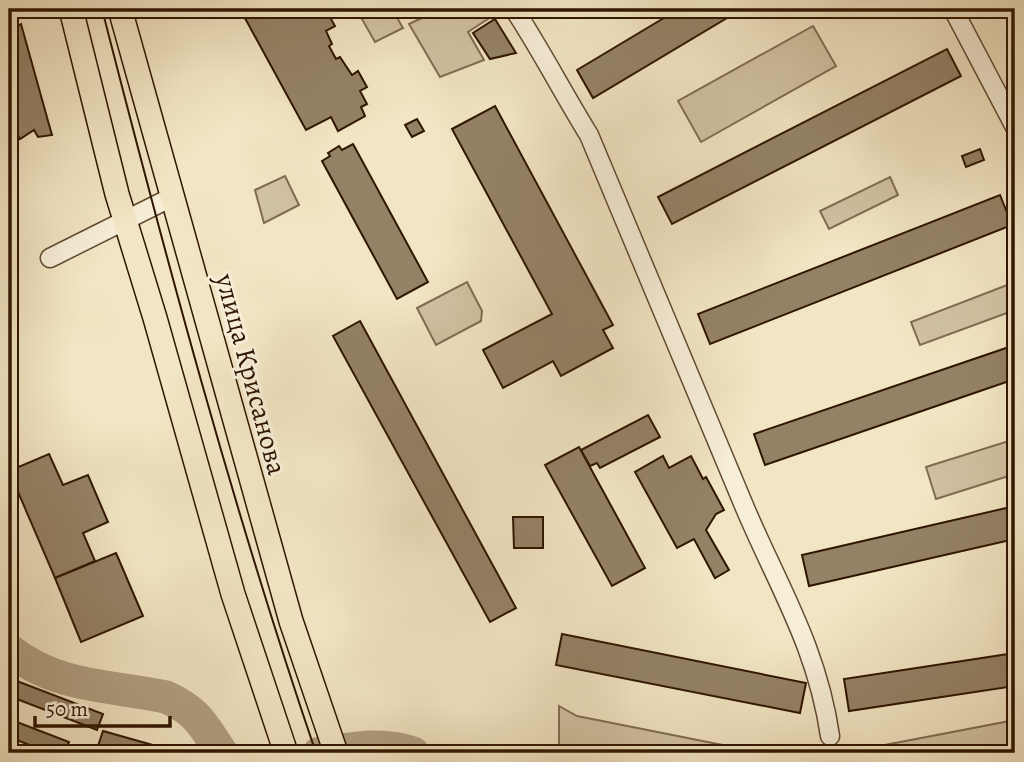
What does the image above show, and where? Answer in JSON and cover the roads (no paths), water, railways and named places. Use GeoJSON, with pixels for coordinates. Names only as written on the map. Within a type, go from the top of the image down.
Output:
{"type":"FeatureCollection","features":[{"type":"Feature","properties":{"kind":"main road"},"geometry":{"type":"LineString","coordinates":[[71,9],[125,221],[233,594],[286,753]]}},
{"type":"Feature","properties":{"kind":"main road","name":"улица Крисанова"},"geometry":{"type":"LineString","coordinates":[[120,9],[174,196],[243,456],[291,621],[336,753]]}},
{"type":"Feature","properties":{"kind":"street"},"geometry":{"type":"LineString","coordinates":[[514,9],[543,52],[554,77],[589,135],[747,513],[795,614],[820,681],[830,736]]}},
{"type":"Feature","properties":{"kind":"street"},"geometry":{"type":"LineString","coordinates":[[953,9],[1015,127]]}},
{"type":"Feature","properties":{"kind":"street"},"geometry":{"type":"LineString","coordinates":[[50,258],[174,196]]}},
{"type":"Feature","properties":{"kind":"waterway"},"geometry":{"type":"LineString","coordinates":[[9,650],[46,672],[65,678],[166,697],[193,714],[222,753]]}},
{"type":"Feature","properties":{"kind":"waterway"},"geometry":{"type":"LineString","coordinates":[[319,753],[379,747],[413,753]]}},
{"type":"Feature","properties":{"kind":"tram line"},"geometry":{"type":"LineString","coordinates":[[102,9],[202,383],[257,569],[316,753]]}}]}
